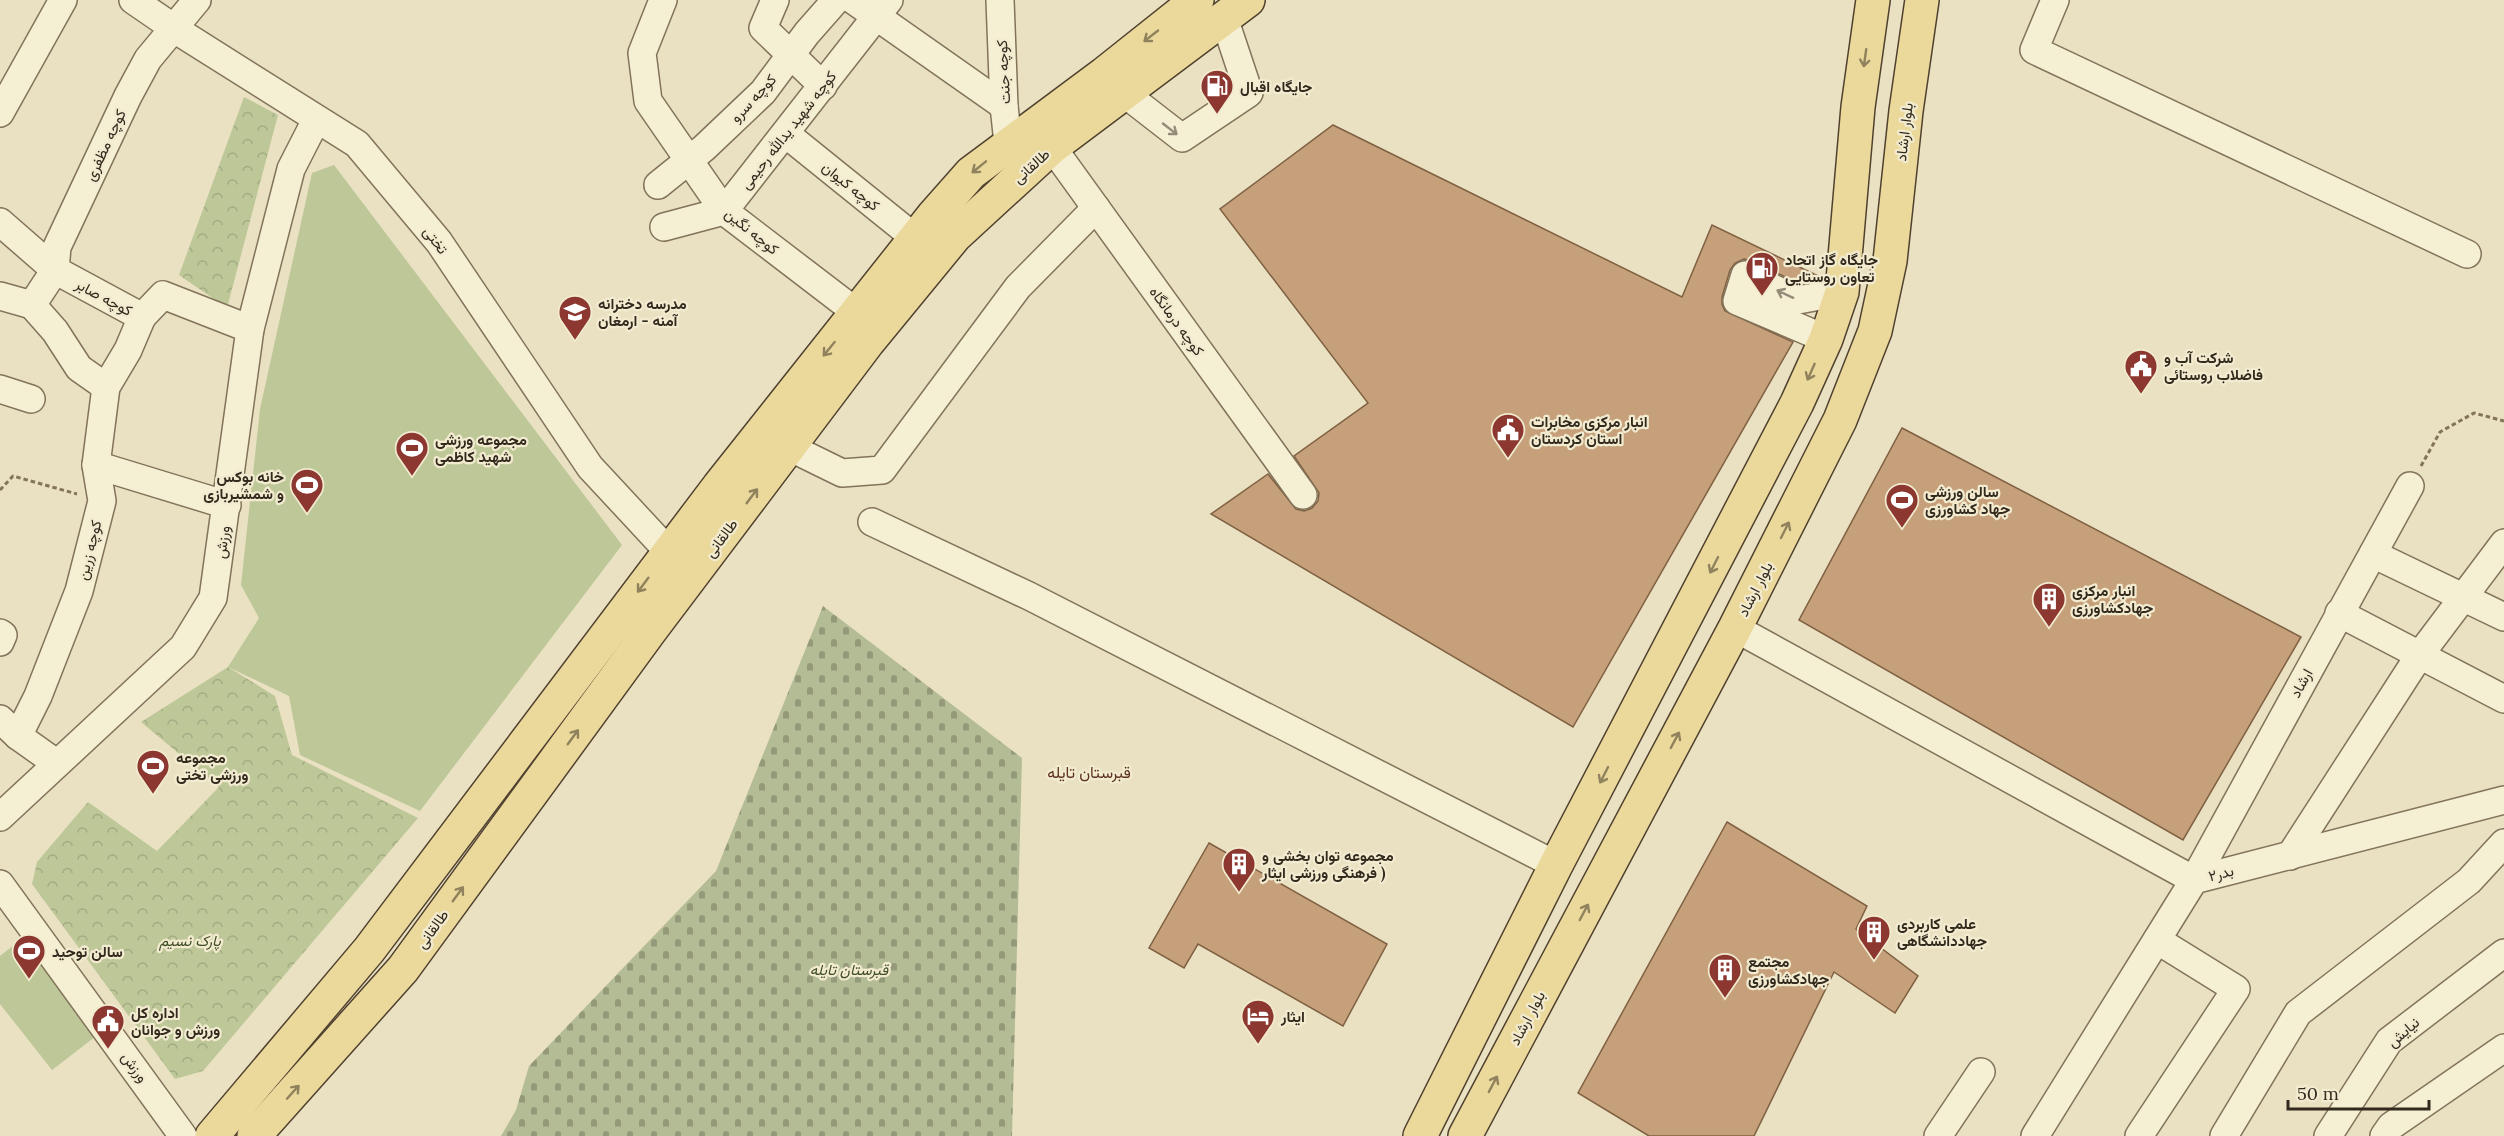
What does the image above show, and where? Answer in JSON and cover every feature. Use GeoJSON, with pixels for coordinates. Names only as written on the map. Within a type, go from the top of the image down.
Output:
{"type":"FeatureCollection","features":[{"type":"Feature","properties":{"kind":"main road","name":"طالقانی"},"geometry":{"type":"LineString","coordinates":[[212,1136],[369,950],[669,552],[856,312],[971,173],[1008,143],[1104,74],[1197,0]]}},
{"type":"Feature","properties":{"kind":"main road"},"geometry":{"type":"LineString","coordinates":[[1420,1136],[1556,866],[1797,404],[1826,339],[1842,292],[1858,107],[1873,0]]}},
{"type":"Feature","properties":{"kind":"main road","name":"بلوار ارشاد"},"geometry":{"type":"LineString","coordinates":[[1465,1136],[1735,628],[1839,420],[1875,331],[1890,261],[1906,111],[1922,0]]}},
{"type":"Feature","properties":{"kind":"main road","name":"طالقانی"},"geometry":{"type":"LineString","coordinates":[[254,1136],[403,969],[868,342],[955,236],[1052,147],[1236,9]]}},
{"type":"Feature","properties":{"kind":"main road"},"geometry":{"type":"LineString","coordinates":[[669,552],[697,570]]}},
{"type":"Feature","properties":{"kind":"main road"},"geometry":{"type":"LineString","coordinates":[[1573,837],[1612,860]]}},
{"type":"Feature","properties":{"kind":"street"},"geometry":{"type":"LineString","coordinates":[[0,113],[63,0]]}},
{"type":"Feature","properties":{"kind":"street","name":"تختی"},"geometry":{"type":"LineString","coordinates":[[134,0],[316,120],[357,144],[439,242],[590,467],[669,552]]}},
{"type":"Feature","properties":{"kind":"street","name":"کوچه مظفری"},"geometry":{"type":"LineString","coordinates":[[55,270],[57,247],[128,96],[148,59],[197,0]]}},
{"type":"Feature","properties":{"kind":"street","name":"کوچه نگین"},"geometry":{"type":"LineString","coordinates":[[663,0],[642,53],[648,101],[724,211],[856,312]]}},
{"type":"Feature","properties":{"kind":"street"},"geometry":{"type":"LineString","coordinates":[[775,0],[763,28],[823,86]]}},
{"type":"Feature","properties":{"kind":"street","name":"کوچه سرو"},"geometry":{"type":"LineString","coordinates":[[658,185],[689,161],[763,92],[836,0]]}},
{"type":"Feature","properties":{"kind":"street"},"geometry":{"type":"LineString","coordinates":[[853,0],[883,7],[1004,106]]}},
{"type":"Feature","properties":{"kind":"street","name":"کوچه جنت"},"geometry":{"type":"LineString","coordinates":[[1000,0],[1004,106],[1008,143]]}},
{"type":"Feature","properties":{"kind":"street"},"geometry":{"type":"LineString","coordinates":[[2055,0],[2034,50],[2468,254]]}},
{"type":"Feature","properties":{"kind":"street","name":"کوچه شهید یدالله رحیمی"},"geometry":{"type":"LineString","coordinates":[[724,211],[883,7]]}},
{"type":"Feature","properties":{"kind":"street"},"geometry":{"type":"LineString","coordinates":[[1124,93],[1182,138],[1249,93],[1236,9]]}},
{"type":"Feature","properties":{"kind":"street","name":"ورزش"},"geometry":{"type":"LineString","coordinates":[[0,817],[183,647],[213,598],[250,329],[291,169],[316,120]]}},
{"type":"Feature","properties":{"kind":"street","name":"کوچه کیوان"},"geometry":{"type":"LineString","coordinates":[[786,134],[915,238]]}},
{"type":"Feature","properties":{"kind":"street","name":"کوچه درمانگاه"},"geometry":{"type":"LineString","coordinates":[[1052,147],[1303,495]]}},
{"type":"Feature","properties":{"kind":"street"},"geometry":{"type":"LineString","coordinates":[[789,447],[842,473],[882,470],[1018,287],[1096,208]]}},
{"type":"Feature","properties":{"kind":"street"},"geometry":{"type":"LineString","coordinates":[[664,227],[724,211]]}},
{"type":"Feature","properties":{"kind":"street","name":"کوچه صابر"},"geometry":{"type":"LineString","coordinates":[[0,222],[55,270],[142,316],[163,295],[250,329]]}},
{"type":"Feature","properties":{"kind":"street"},"geometry":{"type":"LineString","coordinates":[[32,305],[55,270]]}},
{"type":"Feature","properties":{"kind":"street"},"geometry":{"type":"LineString","coordinates":[[1826,339],[1737,302],[1745,275],[1798,300],[1842,292]]}},
{"type":"Feature","properties":{"kind":"street"},"geometry":{"type":"LineString","coordinates":[[0,296],[32,305],[55,331],[80,368],[106,387]]}},
{"type":"Feature","properties":{"kind":"street","name":"کوچه زرین"},"geometry":{"type":"LineString","coordinates":[[56,763],[9,728],[38,696],[79,591],[102,501],[96,465],[106,387],[128,350],[142,316]]}},
{"type":"Feature","properties":{"kind":"street"},"geometry":{"type":"LineString","coordinates":[[0,389],[31,399]]}},
{"type":"Feature","properties":{"kind":"street"},"geometry":{"type":"LineString","coordinates":[[96,465],[227,505]]}},
{"type":"Feature","properties":{"kind":"street","name":"ارشاد"},"geometry":{"type":"LineString","coordinates":[[2194,880],[2410,486]]}},
{"type":"Feature","properties":{"kind":"street"},"geometry":{"type":"LineString","coordinates":[[872,522],[1029,596],[1556,866]]}},
{"type":"Feature","properties":{"kind":"street"},"geometry":{"type":"LineString","coordinates":[[2290,856],[2419,656],[2504,543]]}},
{"type":"Feature","properties":{"kind":"street"},"geometry":{"type":"LineString","coordinates":[[2373,554],[2504,617]]}},
{"type":"Feature","properties":{"kind":"street"},"geometry":{"type":"LineString","coordinates":[[2339,613],[2504,699]]}},
{"type":"Feature","properties":{"kind":"street"},"geometry":{"type":"LineString","coordinates":[[1735,628],[2194,880]]}},
{"type":"Feature","properties":{"kind":"street"},"geometry":{"type":"LineString","coordinates":[[0,633],[3,635],[0,642]]}},
{"type":"Feature","properties":{"kind":"street","name":"بدر۲"},"geometry":{"type":"LineString","coordinates":[[2035,1136],[2194,880],[2504,800]]}},
{"type":"Feature","properties":{"kind":"street"},"geometry":{"type":"LineString","coordinates":[[2224,1136],[2298,1013],[2469,881],[2504,843]]}},
{"type":"Feature","properties":{"kind":"street","name":"ورزش"},"geometry":{"type":"LineString","coordinates":[[0,884],[183,1136]]}},
{"type":"Feature","properties":{"kind":"street"},"geometry":{"type":"LineString","coordinates":[[2139,1136],[2236,989],[2157,940]]}},
{"type":"Feature","properties":{"kind":"street","name":"نیایش"},"geometry":{"type":"LineString","coordinates":[[2328,1136],[2389,1041],[2504,953]]}},
{"type":"Feature","properties":{"kind":"street"},"geometry":{"type":"LineString","coordinates":[[2384,1133],[2504,1048]]}},
{"type":"Feature","properties":{"kind":"street"},"geometry":{"type":"LineString","coordinates":[[1938,1136],[1981,1072]]}},
{"type":"Feature","properties":{"kind":"path"},"geometry":{"type":"LineString","coordinates":[[2410,486],[2440,432],[2474,413],[2504,421]]}},
{"type":"Feature","properties":{"kind":"path"},"geometry":{"type":"LineString","coordinates":[[0,490],[13,476],[102,501]]}},
{"type":"Feature","properties":{"kind":"green space"},"geometry":{"type":"Polygon","coordinates":[[[244,97],[278,115],[227,308],[179,275],[244,97]]]}},
{"type":"Feature","properties":{"kind":"green space","name":"مجموعه ورزشی شهید کاظمی"},"geometry":{"type":"Polygon","coordinates":[[[334,165],[622,545],[420,811],[300,755],[289,696],[228,667],[259,618],[241,585],[260,409],[312,173],[334,165]]]}},
{"type":"Feature","properties":{"kind":"green space","name":"قبرستان تایله"},"geometry":{"type":"Polygon","coordinates":[[[823,606],[1022,758],[1012,1136],[501,1136],[516,1110],[529,1066],[716,871],[823,606]]]}},
{"type":"Feature","properties":{"kind":"green space","name":"پارک نسیم"},"geometry":{"type":"Polygon","coordinates":[[[228,667],[275,696],[292,755],[418,818],[203,1071],[175,1079],[32,884],[37,862],[88,802],[157,851],[219,787],[141,722],[228,667]]]}},
{"type":"Feature","properties":{"kind":"green space","name":"سالن توحید"},"geometry":{"type":"Polygon","coordinates":[[[24,937],[100,1033],[52,1070],[0,1004],[0,956],[24,937]]]}},
{"type":"Feature","properties":{"kind":"building","name":"انبار مرکزی مخابرات استان کردستان"},"geometry":{"type":"Polygon","coordinates":[[[1333,125],[1682,297],[1712,225],[1818,276],[1810,282],[1800,284],[1744,259],[1735,263],[1730,270],[1722,297],[1725,311],[1793,342],[1573,727],[1211,514],[1268,474],[1296,509],[1304,511],[1312,508],[1318,501],[1319,493],[1294,456],[1368,403],[1220,209],[1333,125]]]}},
{"type":"Feature","properties":{"kind":"building","name":"انبار مرکزی جهادکشاورزی"},"geometry":{"type":"Polygon","coordinates":[[[1902,428],[2301,637],[2183,840],[1799,620],[1902,428]]]}},
{"type":"Feature","properties":{"kind":"building","name":"مجتمع جهادکشاورزی"},"geometry":{"type":"Polygon","coordinates":[[[1727,822],[1867,906],[1856,929],[1918,976],[1895,1013],[1834,972],[1754,1136],[1649,1136],[1578,1093],[1727,822]]]}},
{"type":"Feature","properties":{"kind":"building","name":"مجموعه توان بخشی و فرهنگی ورزشی ایثار )"},"geometry":{"type":"Polygon","coordinates":[[[1209,843],[1387,944],[1343,1026],[1198,944],[1184,968],[1149,948],[1209,843]]]}},
{"type":"Feature","properties":{"kind":"place","name":"جایگاه اقبال"},"geometry":{"type":"Point","coordinates":[1217,115]}},
{"type":"Feature","properties":{"kind":"place","name":"جایگاه گاز اتحاد تعاون روستایی"},"geometry":{"type":"Point","coordinates":[1762,297]}},
{"type":"Feature","properties":{"kind":"place","name":"مدرسه دخترانه آمنه - ارمغان"},"geometry":{"type":"Point","coordinates":[575,341]}},
{"type":"Feature","properties":{"kind":"place","name":"شرکت آب و فاضلاب روستائی"},"geometry":{"type":"Point","coordinates":[2141,395]}},
{"type":"Feature","properties":{"kind":"place","name":"انبار مرکزی مخابرات استان کردستان"},"geometry":{"type":"Point","coordinates":[1508,459]}},
{"type":"Feature","properties":{"kind":"place","name":"مجموعه ورزشی شهید کاظمی"},"geometry":{"type":"Point","coordinates":[412,477]}},
{"type":"Feature","properties":{"kind":"place","name":"خانه بوکس و شمشیربازی"},"geometry":{"type":"Point","coordinates":[307,514]}},
{"type":"Feature","properties":{"kind":"place","name":"سالن ورزشی جهاد کشاورزی"},"geometry":{"type":"Point","coordinates":[1902,529]}},
{"type":"Feature","properties":{"kind":"place","name":"انبار مرکزی جهادکشاورزی"},"geometry":{"type":"Point","coordinates":[2049,628]}},
{"type":"Feature","properties":{"kind":"place","name":"مجموعه ورزشی تختی"},"geometry":{"type":"Point","coordinates":[153,795]}},
{"type":"Feature","properties":{"kind":"place","name":"مجموعه توان بخشی و فرهنگی ورزشی ایثار )"},"geometry":{"type":"Point","coordinates":[1239,893]}},
{"type":"Feature","properties":{"kind":"place","name":"علمی کاربردی جهاددانشگاهی"},"geometry":{"type":"Point","coordinates":[1874,961]}},
{"type":"Feature","properties":{"kind":"place","name":"سالن توحید"},"geometry":{"type":"Point","coordinates":[29,980]}},
{"type":"Feature","properties":{"kind":"place","name":"مجتمع جهادکشاورزی"},"geometry":{"type":"Point","coordinates":[1725,999]}},
{"type":"Feature","properties":{"kind":"place","name":"ایثار"},"geometry":{"type":"Point","coordinates":[1258,1045]}},
{"type":"Feature","properties":{"kind":"place","name":"اداره کل ورزش و جوانان"},"geometry":{"type":"Point","coordinates":[108,1050]}},
{"type":"Feature","properties":{"kind":"district","name":"قبرستان تایله"},"geometry":{"type":"Point","coordinates":[1089,772]}}]}
